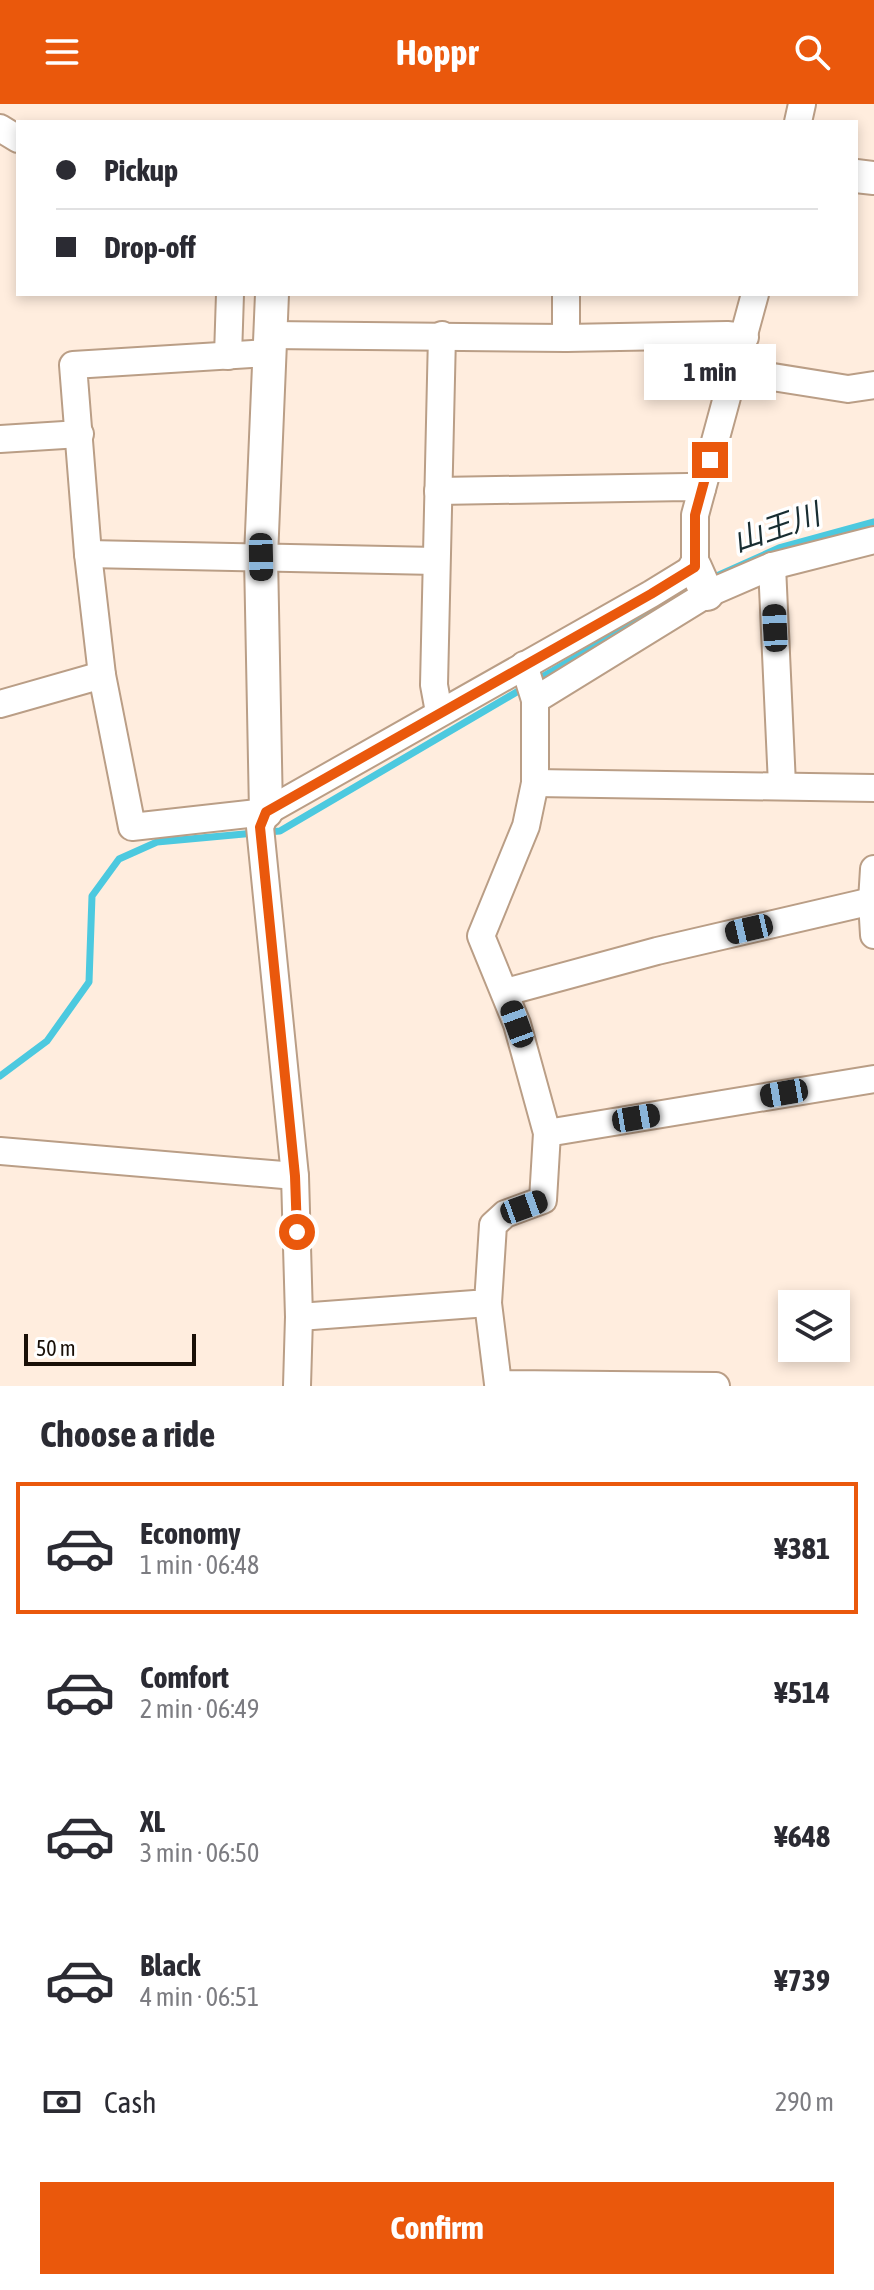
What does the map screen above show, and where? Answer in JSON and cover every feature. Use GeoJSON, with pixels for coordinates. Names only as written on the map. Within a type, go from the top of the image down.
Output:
{"type":"FeatureCollection","features":[{"type":"Feature","properties":{"kind":"street"},"geometry":{"type":"LineString","coordinates":[[228,356],[230,296]]}},
{"type":"Feature","properties":{"kind":"street"},"geometry":{"type":"LineString","coordinates":[[272,296],[261,557],[262,829],[295,1176],[299,1317],[297,1386]]}},
{"type":"Feature","properties":{"kind":"street"},"geometry":{"type":"LineString","coordinates":[[566,296],[566,338]]}},
{"type":"Feature","properties":{"kind":"street"},"geometry":{"type":"LineString","coordinates":[[701,580],[695,515],[755,296]]}},
{"type":"Feature","properties":{"kind":"street"},"geometry":{"type":"LineString","coordinates":[[439,712],[434,685],[442,335]]}},
{"type":"Feature","properties":{"kind":"street"},"geometry":{"type":"LineString","coordinates":[[745,337],[442,335],[270,344],[228,356],[73,365],[88,554],[102,675],[132,827],[262,829],[439,712],[530,682],[701,580],[874,540]]}},
{"type":"Feature","properties":{"kind":"street"},"geometry":{"type":"LineString","coordinates":[[735,371],[848,389],[874,385]]}},
{"type":"Feature","properties":{"kind":"street"},"geometry":{"type":"LineString","coordinates":[[0,439],[80,434]]}},
{"type":"Feature","properties":{"kind":"street"},"geometry":{"type":"LineString","coordinates":[[438,491],[702,489]]}},
{"type":"Feature","properties":{"kind":"street"},"geometry":{"type":"LineString","coordinates":[[88,554],[436,561]]}},
{"type":"Feature","properties":{"kind":"street"},"geometry":{"type":"LineString","coordinates":[[772,566],[782,785]]}},
{"type":"Feature","properties":{"kind":"street"},"geometry":{"type":"LineString","coordinates":[[530,682],[701,580]]}},
{"type":"Feature","properties":{"kind":"street"},"geometry":{"type":"LineString","coordinates":[[0,704],[102,675]]}},
{"type":"Feature","properties":{"kind":"street"},"geometry":{"type":"LineString","coordinates":[[530,682],[535,783],[526,826],[481,936],[506,992],[547,1133],[543,1200],[505,1214],[493,1225],[488,1303],[498,1384],[716,1386]]}},
{"type":"Feature","properties":{"kind":"street"},"geometry":{"type":"LineString","coordinates":[[535,783],[874,788]]}},
{"type":"Feature","properties":{"kind":"street"},"geometry":{"type":"LineString","coordinates":[[874,869],[874,935]]}},
{"type":"Feature","properties":{"kind":"street"},"geometry":{"type":"LineString","coordinates":[[506,992],[657,951],[872,901]]}},
{"type":"Feature","properties":{"kind":"street"},"geometry":{"type":"LineString","coordinates":[[547,1133],[874,1078]]}},
{"type":"Feature","properties":{"kind":"street"},"geometry":{"type":"LineString","coordinates":[[0,1151],[295,1176]]}},
{"type":"Feature","properties":{"kind":"street"},"geometry":{"type":"LineString","coordinates":[[299,1317],[488,1303]]}},
{"type":"Feature","properties":{"kind":"waterway","name":"山王川"},"geometry":{"type":"LineString","coordinates":[[710,579],[779,548],[874,522]]}},
{"type":"Feature","properties":{"kind":"waterway","name":"山王川"},"geometry":{"type":"LineString","coordinates":[[267,832],[280,831],[675,599]]}},
{"type":"Feature","properties":{"kind":"waterway","name":"山王川"},"geometry":{"type":"LineString","coordinates":[[0,1076],[47,1041],[89,982],[92,896],[119,859],[157,842],[255,833]]}},
{"type":"Feature","properties":{"kind":"route"},"geometry":{"type":"LineString","coordinates":[[297,1232],[295,1176],[260,827],[266,812],[695,567],[695,515],[710,460]]}}]}
